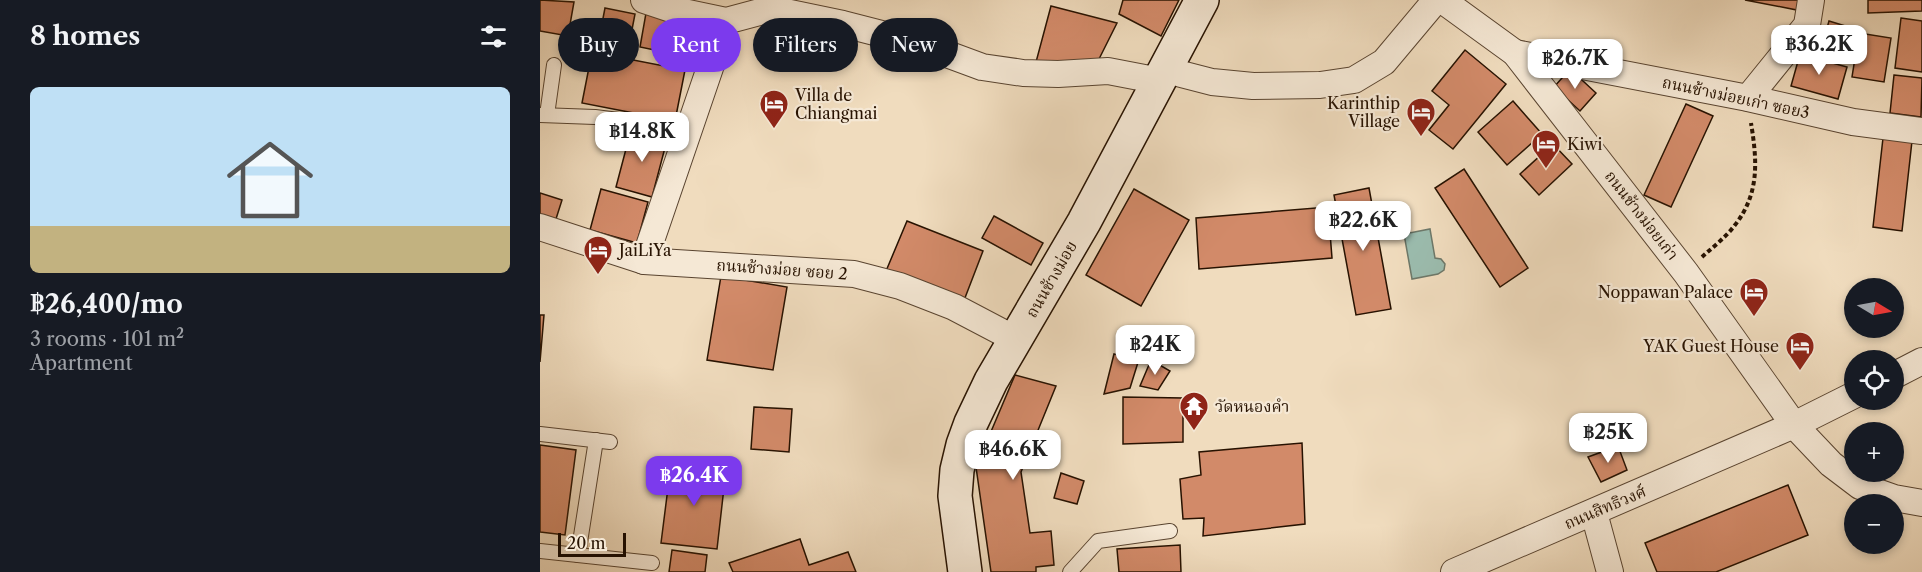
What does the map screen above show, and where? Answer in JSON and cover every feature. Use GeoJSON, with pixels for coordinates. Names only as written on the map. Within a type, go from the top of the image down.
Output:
{"type":"FeatureCollection","features":[{"type":"Feature","properties":{"kind":"street"},"geometry":{"type":"LineString","coordinates":[[644,0],[674,10],[712,18]]}},
{"type":"Feature","properties":{"kind":"street","name":"ถนนช้างม่อย"},"geometry":{"type":"LineString","coordinates":[[965,572],[957,520],[957,470],[971,423],[991,381],[1084,222],[1202,0]]}},
{"type":"Feature","properties":{"kind":"street"},"geometry":{"type":"LineString","coordinates":[[734,18],[772,4],[917,43],[982,67],[1023,73],[1058,74],[1108,71],[1181,74],[1212,82],[1253,86],[1320,85],[1354,80],[1384,62],[1436,0]]}},
{"type":"Feature","properties":{"kind":"street","name":"ถนนช้างม่อยเก่า"},"geometry":{"type":"LineString","coordinates":[[1442,0],[1515,53],[1686,273],[1794,425],[1831,464],[1860,486],[1894,498],[1922,502]]}},
{"type":"Feature","properties":{"kind":"street"},"geometry":{"type":"LineString","coordinates":[[1748,98],[1807,25],[1811,0]]}},
{"type":"Feature","properties":{"kind":"street","name":"ถนนช้างม่อยเก่า ซอย3"},"geometry":{"type":"LineString","coordinates":[[1515,53],[1748,98],[1853,122],[1922,131]]}},
{"type":"Feature","properties":{"kind":"street"},"geometry":{"type":"LineString","coordinates":[[644,261],[709,72]]}},
{"type":"Feature","properties":{"kind":"street","name":"ถนนช้างม่อย ซอย 2"},"geometry":{"type":"LineString","coordinates":[[540,227],[644,261],[854,274],[900,286],[954,307],[1015,339]]}},
{"type":"Feature","properties":{"kind":"street"},"geometry":{"type":"LineString","coordinates":[[1904,370],[1922,361]]}},
{"type":"Feature","properties":{"kind":"street","name":"ถนนสิทธิวงศ์"},"geometry":{"type":"LineString","coordinates":[[1454,572],[1794,425],[1844,400]]}},
{"type":"Feature","properties":{"kind":"street"},"geometry":{"type":"LineString","coordinates":[[1594,513],[1610,572]]}},
{"type":"Feature","properties":{"kind":"lane"},"geometry":{"type":"LineString","coordinates":[[554,65],[543,115],[595,117],[689,129]]}},
{"type":"Feature","properties":{"kind":"lane"},"geometry":{"type":"LineString","coordinates":[[540,434],[610,442]]}},
{"type":"Feature","properties":{"kind":"lane"},"geometry":{"type":"LineString","coordinates":[[578,555],[596,440]]}},
{"type":"Feature","properties":{"kind":"lane"},"geometry":{"type":"LineString","coordinates":[[1070,572],[1098,541],[1170,531]]}},
{"type":"Feature","properties":{"kind":"lane"},"geometry":{"type":"LineString","coordinates":[[540,550],[652,563]]}},
{"type":"Feature","properties":{"kind":"path"},"geometry":{"type":"LineString","coordinates":[[1686,273],[1736,225],[1753,194],[1756,158],[1748,98]]}},
{"type":"Feature","properties":{"kind":"shaded area"},"geometry":{"type":"Polygon","coordinates":[[[1430,229],[1435,258],[1441,259],[1445,264],[1444,270],[1438,274],[1412,279],[1404,234],[1430,229]]]}},
{"type":"Feature","properties":{"kind":"building"},"geometry":{"type":"Polygon","coordinates":[[[540,0],[574,2],[571,18],[558,18],[558,34],[540,31],[540,0]]]}},
{"type":"Feature","properties":{"kind":"building"},"geometry":{"type":"Polygon","coordinates":[[[1123,0],[1179,0],[1161,36],[1119,14],[1123,0]]]}},
{"type":"Feature","properties":{"kind":"building"},"geometry":{"type":"Polygon","coordinates":[[[1745,0],[1799,0],[1797,10],[1745,0]]]}},
{"type":"Feature","properties":{"kind":"building"},"geometry":{"type":"Polygon","coordinates":[[[1868,0],[1922,0],[1922,11],[1868,13],[1868,0]]]}},
{"type":"Feature","properties":{"kind":"building"},"geometry":{"type":"Polygon","coordinates":[[[1051,6],[1117,23],[1094,69],[1036,62],[1051,6]]]}},
{"type":"Feature","properties":{"kind":"building"},"geometry":{"type":"Polygon","coordinates":[[[605,8],[635,14],[634,18],[603,18],[605,8]]]}},
{"type":"Feature","properties":{"kind":"building"},"geometry":{"type":"Polygon","coordinates":[[[646,13],[675,18],[651,18],[651,49],[640,47],[646,13]]]}},
{"type":"Feature","properties":{"kind":"building"},"geometry":{"type":"Polygon","coordinates":[[[1901,18],[1922,21],[1922,72],[1895,68],[1901,18]]]}},
{"type":"Feature","properties":{"kind":"building"},"geometry":{"type":"Polygon","coordinates":[[[1829,21],[1852,28],[1844,59],[1820,53],[1829,21]]]}},
{"type":"Feature","properties":{"kind":"building"},"geometry":{"type":"Polygon","coordinates":[[[1859,33],[1891,38],[1884,82],[1852,77],[1859,33]]]}},
{"type":"Feature","properties":{"kind":"building"},"geometry":{"type":"Polygon","coordinates":[[[1465,50],[1506,84],[1453,149],[1429,130],[1449,105],[1432,91],[1465,50]]]}},
{"type":"Feature","properties":{"kind":"building"},"geometry":{"type":"Polygon","coordinates":[[[1800,54],[1847,67],[1838,99],[1791,86],[1800,54]]]}},
{"type":"Feature","properties":{"kind":"building"},"geometry":{"type":"Polygon","coordinates":[[[639,61],[651,63],[651,72],[685,72],[675,121],[582,103],[588,72],[639,72],[639,61]]]}},
{"type":"Feature","properties":{"kind":"building"},"geometry":{"type":"Polygon","coordinates":[[[1570,69],[1596,93],[1580,111],[1554,87],[1570,69]]]}},
{"type":"Feature","properties":{"kind":"building"},"geometry":{"type":"Polygon","coordinates":[[[1894,75],[1922,78],[1921,117],[1890,113],[1894,75]]]}},
{"type":"Feature","properties":{"kind":"building"},"geometry":{"type":"Polygon","coordinates":[[[1513,101],[1542,134],[1507,165],[1478,132],[1513,101]]]}},
{"type":"Feature","properties":{"kind":"building"},"geometry":{"type":"Polygon","coordinates":[[[1686,104],[1713,116],[1671,207],[1644,195],[1686,104]]]}},
{"type":"Feature","properties":{"kind":"building"},"geometry":{"type":"Polygon","coordinates":[[[631,130],[667,140],[652,197],[616,187],[631,130]]]}},
{"type":"Feature","properties":{"kind":"building"},"geometry":{"type":"Polygon","coordinates":[[[1883,138],[1912,141],[1902,231],[1873,227],[1883,138]]]}},
{"type":"Feature","properties":{"kind":"building","name":"Kiwi"},"geometry":{"type":"Polygon","coordinates":[[[1553,144],[1572,164],[1539,195],[1520,174],[1553,144]]]}},
{"type":"Feature","properties":{"kind":"building"},"geometry":{"type":"Polygon","coordinates":[[[1464,169],[1528,268],[1500,287],[1435,188],[1464,169]]]}},
{"type":"Feature","properties":{"kind":"building"},"geometry":{"type":"Polygon","coordinates":[[[1369,188],[1391,309],[1356,315],[1334,195],[1369,188]]]}},
{"type":"Feature","properties":{"kind":"building"},"geometry":{"type":"Polygon","coordinates":[[[601,189],[648,202],[637,243],[590,230],[601,189]]]}},
{"type":"Feature","properties":{"kind":"building"},"geometry":{"type":"Polygon","coordinates":[[[1134,189],[1189,220],[1141,306],[1086,275],[1134,189]]]}},
{"type":"Feature","properties":{"kind":"building"},"geometry":{"type":"Polygon","coordinates":[[[540,193],[562,200],[555,222],[540,218],[540,193]]]}},
{"type":"Feature","properties":{"kind":"building"},"geometry":{"type":"Polygon","coordinates":[[[1328,207],[1332,258],[1199,269],[1196,218],[1328,207]]]}},
{"type":"Feature","properties":{"kind":"building"},"geometry":{"type":"Polygon","coordinates":[[[994,216],[1043,243],[1031,265],[982,238],[994,216]]]}},
{"type":"Feature","properties":{"kind":"building"},"geometry":{"type":"Polygon","coordinates":[[[907,221],[983,251],[963,303],[886,271],[907,221]]]}},
{"type":"Feature","properties":{"kind":"building"},"geometry":{"type":"Polygon","coordinates":[[[721,276],[787,287],[773,370],[707,360],[721,276]]]}},
{"type":"Feature","properties":{"kind":"building"},"geometry":{"type":"Polygon","coordinates":[[[540,315],[544,315],[540,362],[540,315]]]}},
{"type":"Feature","properties":{"kind":"building"},"geometry":{"type":"Polygon","coordinates":[[[1114,354],[1139,359],[1130,388],[1104,394],[1114,354]]]}},
{"type":"Feature","properties":{"kind":"building"},"geometry":{"type":"Polygon","coordinates":[[[1151,360],[1170,371],[1158,390],[1140,386],[1151,360]]]}},
{"type":"Feature","properties":{"kind":"building"},"geometry":{"type":"Polygon","coordinates":[[[1015,375],[1056,386],[1021,472],[1030,533],[1051,531],[1054,565],[1036,567],[1036,572],[991,572],[976,467],[1015,375]]]}},
{"type":"Feature","properties":{"kind":"building"},"geometry":{"type":"Polygon","coordinates":[[[1123,397],[1183,398],[1183,442],[1123,444],[1123,397]]]}},
{"type":"Feature","properties":{"kind":"building"},"geometry":{"type":"Polygon","coordinates":[[[754,407],[792,409],[789,452],[751,449],[754,407]]]}},
{"type":"Feature","properties":{"kind":"building"},"geometry":{"type":"Polygon","coordinates":[[[1302,443],[1305,524],[1203,536],[1204,518],[1183,519],[1180,479],[1201,475],[1199,452],[1302,443]]]}},
{"type":"Feature","properties":{"kind":"building"},"geometry":{"type":"Polygon","coordinates":[[[540,445],[576,450],[565,535],[540,532],[540,445]]]}},
{"type":"Feature","properties":{"kind":"building"},"geometry":{"type":"Polygon","coordinates":[[[1618,446],[1627,470],[1601,482],[1588,457],[1618,446]]]}},
{"type":"Feature","properties":{"kind":"building"},"geometry":{"type":"Polygon","coordinates":[[[671,464],[726,470],[717,549],[661,543],[671,464]]]}},
{"type":"Feature","properties":{"kind":"building"},"geometry":{"type":"Polygon","coordinates":[[[1061,473],[1084,481],[1077,504],[1054,498],[1061,473]]]}},
{"type":"Feature","properties":{"kind":"building"},"geometry":{"type":"Polygon","coordinates":[[[1788,485],[1808,535],[1716,572],[1657,572],[1645,543],[1788,485]]]}},
{"type":"Feature","properties":{"kind":"building"},"geometry":{"type":"Polygon","coordinates":[[[800,539],[809,565],[848,552],[856,572],[733,572],[729,563],[800,539]]]}},
{"type":"Feature","properties":{"kind":"building"},"geometry":{"type":"Polygon","coordinates":[[[1180,545],[1181,572],[1119,572],[1117,549],[1180,545]]]}},
{"type":"Feature","properties":{"kind":"building"},"geometry":{"type":"Polygon","coordinates":[[[672,550],[707,555],[705,572],[669,572],[672,550]]]}},
{"type":"Feature","properties":{"kind":"place","name":"Villa de Chiangmai"},"geometry":{"type":"Point","coordinates":[774,130]}},
{"type":"Feature","properties":{"kind":"place","name":"Karinthip Village"},"geometry":{"type":"Point","coordinates":[1421,138]}},
{"type":"Feature","properties":{"kind":"place","name":"Kiwi"},"geometry":{"type":"Point","coordinates":[1546,170]}},
{"type":"Feature","properties":{"kind":"place","name":"JaiLiYa"},"geometry":{"type":"Point","coordinates":[598,276]}},
{"type":"Feature","properties":{"kind":"place","name":"Noppawan Palace"},"geometry":{"type":"Point","coordinates":[1754,318]}},
{"type":"Feature","properties":{"kind":"place","name":"YAK Guest House"},"geometry":{"type":"Point","coordinates":[1800,372]}},
{"type":"Feature","properties":{"kind":"place","name":"วัดหนองคำ"},"geometry":{"type":"Point","coordinates":[1194,432]}}]}
